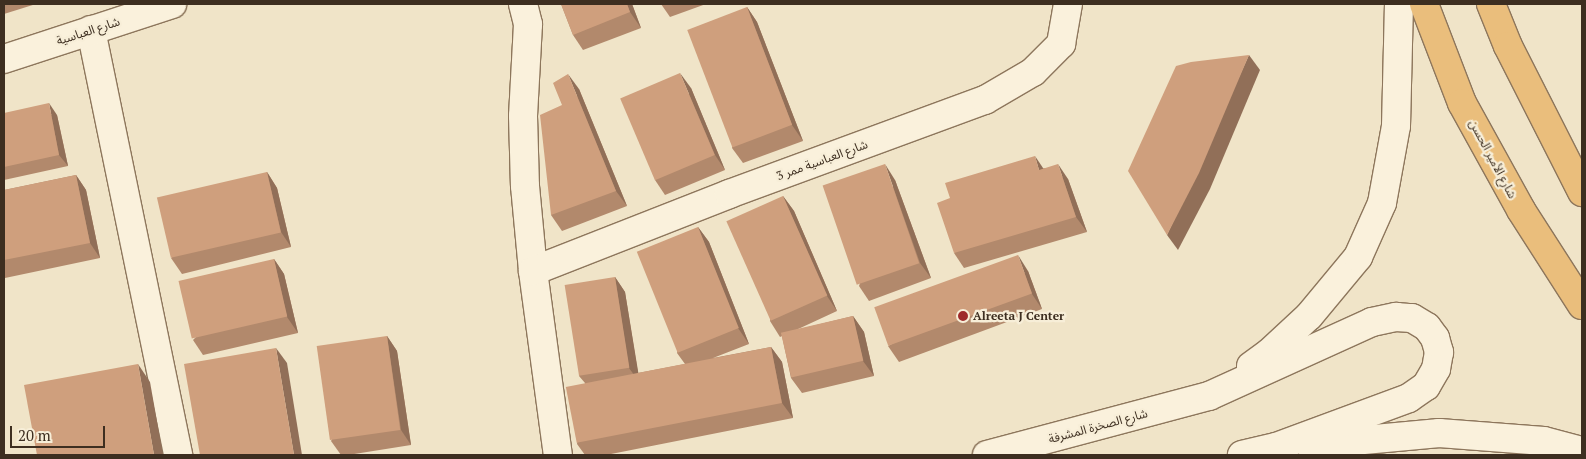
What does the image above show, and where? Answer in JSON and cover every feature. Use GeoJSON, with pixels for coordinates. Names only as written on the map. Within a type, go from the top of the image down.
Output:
{"type":"FeatureCollection","features":[{"type":"Feature","properties":{"kind":"highway","name":"شارع الأمير الحسن"},"geometry":{"type":"LineString","coordinates":[[1424,4],[1462,103],[1521,210],[1582,305]]}},
{"type":"Feature","properties":{"kind":"highway"},"geometry":{"type":"LineString","coordinates":[[1491,4],[1508,46],[1582,192]]}},
{"type":"Feature","properties":{"kind":"street","name":"شارع العباسية"},"geometry":{"type":"LineString","coordinates":[[4,59],[172,4]]}},
{"type":"Feature","properties":{"kind":"street"},"geometry":{"type":"LineString","coordinates":[[523,4],[528,24],[523,116],[525,186],[533,271],[558,455]]}},
{"type":"Feature","properties":{"kind":"street","name":"شارع العباسية ممر 3"},"geometry":{"type":"LineString","coordinates":[[533,271],[729,194],[985,100],[1033,72],[1061,44],[1068,4]]}},
{"type":"Feature","properties":{"kind":"street"},"geometry":{"type":"LineString","coordinates":[[1209,396],[1269,353],[1308,316],[1358,256],[1382,203],[1396,126],[1400,4]]}},
{"type":"Feature","properties":{"kind":"street"},"geometry":{"type":"LineString","coordinates":[[92,30],[178,455]]}},
{"type":"Feature","properties":{"kind":"street"},"geometry":{"type":"LineString","coordinates":[[1209,396],[1372,322],[1396,317],[1412,318],[1427,327],[1435,338],[1438,352],[1436,369],[1426,386],[1409,398],[1276,448]]}},
{"type":"Feature","properties":{"kind":"street","name":"شارع الصخرة المشرفة"},"geometry":{"type":"LineString","coordinates":[[987,455],[1209,396]]}},
{"type":"Feature","properties":{"kind":"street"},"geometry":{"type":"LineString","coordinates":[[1242,455],[1276,448],[1439,433],[1544,441],[1582,451]]}},
{"type":"Feature","properties":{"kind":"building"},"geometry":{"type":"Polygon","coordinates":[[[561,4],[627,4],[630,12],[573,35],[561,4]]]}},
{"type":"Feature","properties":{"kind":"building"},"geometry":{"type":"Polygon","coordinates":[[[747,7],[792,125],[732,148],[687,30],[747,7]]]}},
{"type":"Feature","properties":{"kind":"building"},"geometry":{"type":"Polygon","coordinates":[[[1249,55],[1199,173],[1167,235],[1128,171],[1176,66],[1191,62],[1249,55]]]}},
{"type":"Feature","properties":{"kind":"building"},"geometry":{"type":"Polygon","coordinates":[[[680,73],[715,155],[655,180],[620,98],[680,73]]]}},
{"type":"Feature","properties":{"kind":"building"},"geometry":{"type":"Polygon","coordinates":[[[568,74],[616,191],[551,215],[540,115],[562,105],[553,83],[568,74]]]}},
{"type":"Feature","properties":{"kind":"building"},"geometry":{"type":"Polygon","coordinates":[[[49,103],[59,155],[4,167],[4,113],[49,103]]]}},
{"type":"Feature","properties":{"kind":"building"},"geometry":{"type":"Polygon","coordinates":[[[1035,156],[1039,170],[1058,164],[1076,217],[954,253],[937,203],[950,198],[945,183],[1035,156]]]}},
{"type":"Feature","properties":{"kind":"building"},"geometry":{"type":"Polygon","coordinates":[[[885,164],[919,263],[857,285],[823,185],[885,164]]]}},
{"type":"Feature","properties":{"kind":"building"},"geometry":{"type":"Polygon","coordinates":[[[267,172],[281,232],[171,258],[157,197],[267,172]]]}},
{"type":"Feature","properties":{"kind":"building"},"geometry":{"type":"Polygon","coordinates":[[[76,175],[90,243],[4,260],[4,190],[76,175]]]}},
{"type":"Feature","properties":{"kind":"building"},"geometry":{"type":"Polygon","coordinates":[[[783,196],[827,296],[771,321],[726,221],[783,196]]]}},
{"type":"Feature","properties":{"kind":"building"},"geometry":{"type":"Polygon","coordinates":[[[698,227],[739,328],[678,353],[637,252],[698,227]]]}},
{"type":"Feature","properties":{"kind":"building"},"geometry":{"type":"Polygon","coordinates":[[[1018,255],[1032,294],[888,346],[874,307],[1018,255]]]}},
{"type":"Feature","properties":{"kind":"building"},"geometry":{"type":"Polygon","coordinates":[[[274,259],[287,316],[192,339],[179,281],[274,259]]]}},
{"type":"Feature","properties":{"kind":"building"},"geometry":{"type":"Polygon","coordinates":[[[615,277],[629,368],[579,376],[565,285],[615,277]]]}},
{"type":"Feature","properties":{"kind":"building"},"geometry":{"type":"Polygon","coordinates":[[[853,316],[863,361],[791,377],[781,333],[853,316]]]}},
{"type":"Feature","properties":{"kind":"building"},"geometry":{"type":"Polygon","coordinates":[[[387,336],[400,430],[330,440],[317,346],[387,336]]]}},
{"type":"Feature","properties":{"kind":"building"},"geometry":{"type":"Polygon","coordinates":[[[771,347],[782,403],[577,443],[566,387],[771,347]]]}},
{"type":"Feature","properties":{"kind":"building"},"geometry":{"type":"Polygon","coordinates":[[[276,348],[294,455],[200,455],[184,364],[276,348]]]}},
{"type":"Feature","properties":{"kind":"building"},"geometry":{"type":"Polygon","coordinates":[[[138,364],[154,455],[37,455],[24,385],[138,364]]]}},
{"type":"Feature","properties":{"kind":"place","name":"Alreeta J Center"},"geometry":{"type":"Point","coordinates":[963,316]}}]}
